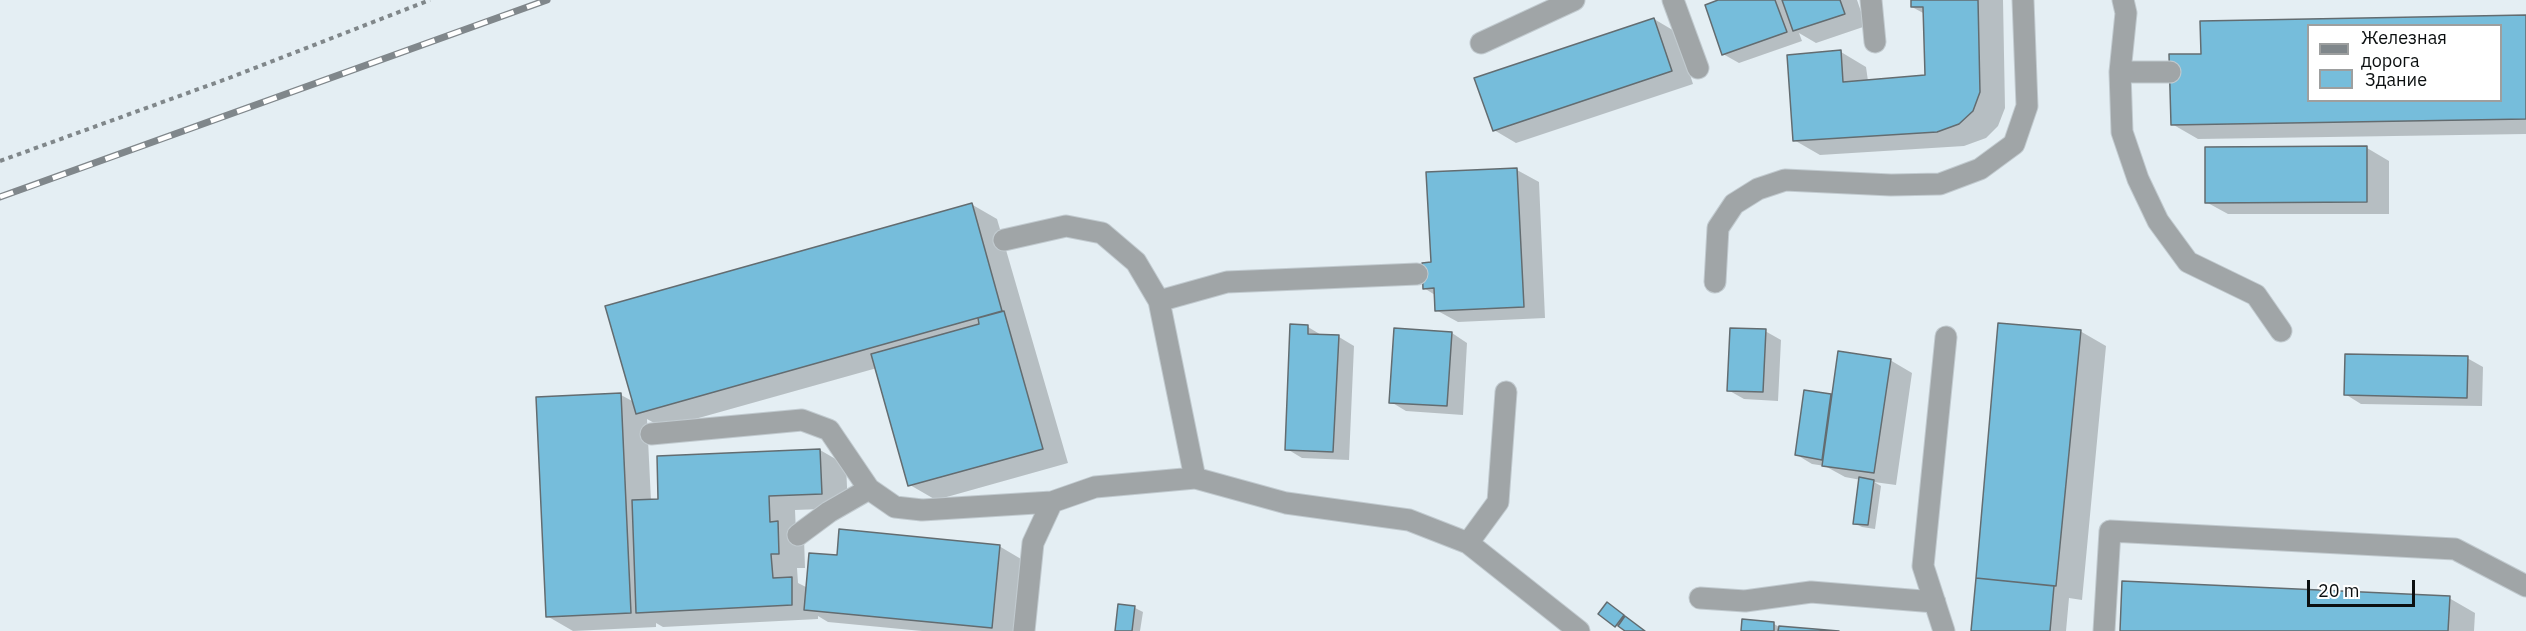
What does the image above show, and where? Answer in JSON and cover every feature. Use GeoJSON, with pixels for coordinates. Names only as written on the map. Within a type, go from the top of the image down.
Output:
{"type":"FeatureCollection","features":[{"type":"Feature","properties":{"kind":"lane"},"geometry":{"type":"LineString","coordinates":[[1481,43],[1574,0]]}},
{"type":"Feature","properties":{"kind":"lane"},"geometry":{"type":"LineString","coordinates":[[1673,0],[1698,68]]}},
{"type":"Feature","properties":{"kind":"lane"},"geometry":{"type":"LineString","coordinates":[[1871,0],[1875,42]]}},
{"type":"Feature","properties":{"kind":"lane"},"geometry":{"type":"LineString","coordinates":[[1715,282],[1718,228],[1734,204],[1758,189],[1785,180],[1891,185],[1940,184],[1980,169],[2014,144],[2027,106],[2023,0]]}},
{"type":"Feature","properties":{"kind":"lane"},"geometry":{"type":"LineString","coordinates":[[2123,0],[2126,13],[2120,72],[2122,132],[2138,179],[2158,221],[2188,262],[2256,295],[2281,331]]}},
{"type":"Feature","properties":{"kind":"lane"},"geometry":{"type":"LineString","coordinates":[[2120,72],[2170,72]]}},
{"type":"Feature","properties":{"kind":"lane"},"geometry":{"type":"LineString","coordinates":[[1004,240],[1066,226],[1102,233],[1137,262],[1159,301],[1195,478]]}},
{"type":"Feature","properties":{"kind":"lane"},"geometry":{"type":"LineString","coordinates":[[1159,301],[1227,282],[1417,274]]}},
{"type":"Feature","properties":{"kind":"lane"},"geometry":{"type":"LineString","coordinates":[[1944,631],[1923,566],[1946,337]]}},
{"type":"Feature","properties":{"kind":"lane"},"geometry":{"type":"LineString","coordinates":[[1467,543],[1498,502],[1506,392]]}},
{"type":"Feature","properties":{"kind":"lane"},"geometry":{"type":"LineString","coordinates":[[651,434],[802,420],[830,430],[869,489],[895,507],[922,510],[1052,502],[1095,487],[1195,478],[1286,503],[1409,520],[1467,543],[1579,631]]}},
{"type":"Feature","properties":{"kind":"lane"},"geometry":{"type":"LineString","coordinates":[[798,535],[829,512],[869,489]]}},
{"type":"Feature","properties":{"kind":"lane"},"geometry":{"type":"LineString","coordinates":[[1024,631],[1033,543],[1052,502]]}},
{"type":"Feature","properties":{"kind":"lane"},"geometry":{"type":"LineString","coordinates":[[2104,631],[2110,531],[2455,549],[2526,586]]}},
{"type":"Feature","properties":{"kind":"lane"},"geometry":{"type":"LineString","coordinates":[[1700,598],[1745,601],[1810,592],[1935,602]]}},
{"type":"Feature","properties":{"kind":"path"},"geometry":{"type":"LineString","coordinates":[[0,161],[229,78],[430,0]]}},
{"type":"Feature","properties":{"kind":"building"},"geometry":{"type":"Polygon","coordinates":[[[1718,0],[1775,0],[1787,32],[1722,55],[1705,5],[1718,0]]]}},
{"type":"Feature","properties":{"kind":"building"},"geometry":{"type":"Polygon","coordinates":[[[1782,0],[1840,0],[1845,14],[1793,31],[1782,0]]]}},
{"type":"Feature","properties":{"kind":"building"},"geometry":{"type":"Polygon","coordinates":[[[1911,0],[1978,0],[1980,92],[1973,111],[1959,124],[1937,132],[1793,141],[1787,55],[1841,50],[1843,82],[1925,75],[1923,7],[1911,7],[1911,0]]]}},
{"type":"Feature","properties":{"kind":"building"},"geometry":{"type":"Polygon","coordinates":[[[2526,15],[2526,119],[2171,125],[2169,54],[2201,54],[2200,21],[2526,15]]]}},
{"type":"Feature","properties":{"kind":"building"},"geometry":{"type":"Polygon","coordinates":[[[1654,18],[1672,71],[1493,131],[1474,78],[1654,18]]]}},
{"type":"Feature","properties":{"kind":"building"},"geometry":{"type":"Polygon","coordinates":[[[2367,146],[2367,202],[2205,203],[2205,147],[2367,146]]]}},
{"type":"Feature","properties":{"kind":"building"},"geometry":{"type":"Polygon","coordinates":[[[1517,168],[1524,307],[1435,311],[1434,288],[1423,289],[1422,263],[1431,262],[1426,172],[1517,168]]]}},
{"type":"Feature","properties":{"kind":"building"},"geometry":{"type":"Polygon","coordinates":[[[972,203],[1002,311],[636,414],[605,306],[972,203]]]}},
{"type":"Feature","properties":{"kind":"building"},"geometry":{"type":"Polygon","coordinates":[[[1004,311],[1043,449],[908,486],[871,354],[979,324],[978,318],[1004,311]]]}},
{"type":"Feature","properties":{"kind":"building"},"geometry":{"type":"Polygon","coordinates":[[[1998,323],[2081,330],[2056,586],[1976,578],[1998,323]]]}},
{"type":"Feature","properties":{"kind":"building"},"geometry":{"type":"Polygon","coordinates":[[[1290,324],[1308,325],[1308,334],[1339,335],[1333,452],[1285,450],[1290,324]]]}},
{"type":"Feature","properties":{"kind":"building"},"geometry":{"type":"Polygon","coordinates":[[[1394,328],[1452,332],[1447,406],[1389,403],[1394,328]]]}},
{"type":"Feature","properties":{"kind":"building"},"geometry":{"type":"Polygon","coordinates":[[[1730,328],[1766,329],[1763,392],[1727,391],[1730,328]]]}},
{"type":"Feature","properties":{"kind":"building"},"geometry":{"type":"Polygon","coordinates":[[[1838,351],[1891,359],[1874,473],[1822,466],[1838,351]]]}},
{"type":"Feature","properties":{"kind":"building"},"geometry":{"type":"Polygon","coordinates":[[[2345,354],[2468,356],[2467,398],[2344,395],[2345,354]]]}},
{"type":"Feature","properties":{"kind":"building"},"geometry":{"type":"Polygon","coordinates":[[[1804,390],[1831,394],[1822,460],[1795,455],[1804,390]]]}},
{"type":"Feature","properties":{"kind":"building"},"geometry":{"type":"Polygon","coordinates":[[[621,393],[631,613],[546,617],[536,397],[621,393]]]}},
{"type":"Feature","properties":{"kind":"building"},"geometry":{"type":"Polygon","coordinates":[[[820,449],[822,494],[769,496],[770,522],[778,521],[779,554],[771,554],[773,578],[792,577],[792,605],[636,613],[632,500],[658,499],[657,456],[820,449]]]}},
{"type":"Feature","properties":{"kind":"building"},"geometry":{"type":"Polygon","coordinates":[[[1859,477],[1874,480],[1868,525],[1853,524],[1859,477]]]}},
{"type":"Feature","properties":{"kind":"building"},"geometry":{"type":"Polygon","coordinates":[[[839,529],[1000,545],[992,628],[804,610],[809,553],[837,555],[839,529]]]}},
{"type":"Feature","properties":{"kind":"building"},"geometry":{"type":"Polygon","coordinates":[[[1976,578],[2054,586],[2050,631],[1971,631],[1976,578]]]}},
{"type":"Feature","properties":{"kind":"building"},"geometry":{"type":"Polygon","coordinates":[[[2122,581],[2450,596],[2448,631],[2120,631],[2122,581]]]}},
{"type":"Feature","properties":{"kind":"building"},"geometry":{"type":"Polygon","coordinates":[[[1607,602],[1624,615],[1615,627],[1598,614],[1607,602]]]}},
{"type":"Feature","properties":{"kind":"building"},"geometry":{"type":"Polygon","coordinates":[[[1118,604],[1135,606],[1132,631],[1115,631],[1118,604]]]}},
{"type":"Feature","properties":{"kind":"building"},"geometry":{"type":"Polygon","coordinates":[[[1625,616],[1645,631],[1625,631],[1618,626],[1625,616]]]}},
{"type":"Feature","properties":{"kind":"building"},"geometry":{"type":"Polygon","coordinates":[[[1742,619],[1774,622],[1774,631],[1741,631],[1742,619]]]}},
{"type":"Feature","properties":{"kind":"building"},"geometry":{"type":"Polygon","coordinates":[[[1779,626],[1839,631],[1778,631],[1779,626]]]}},
{"type":"Feature","properties":{"kind":"railway"},"geometry":{"type":"LineString","coordinates":[[0,197],[547,0]]}}]}
